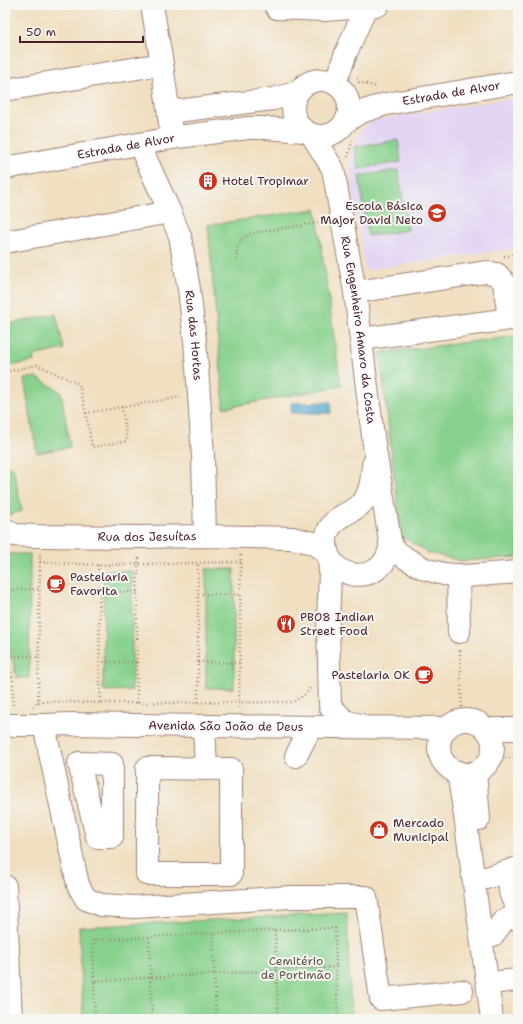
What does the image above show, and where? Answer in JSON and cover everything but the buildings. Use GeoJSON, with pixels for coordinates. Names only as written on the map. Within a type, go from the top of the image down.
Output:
{"type":"FeatureCollection","features":[{"type":"Feature","properties":{"kind":"street"},"geometry":{"type":"LineString","coordinates":[[152,5],[172,138]]}},
{"type":"Feature","properties":{"kind":"street"},"geometry":{"type":"LineString","coordinates":[[275,5],[277,8],[324,10],[370,6]]}},
{"type":"Feature","properties":{"kind":"street"},"geometry":{"type":"LineString","coordinates":[[340,164],[340,143],[347,127],[349,104],[344,82],[346,53],[370,6]]}},
{"type":"Feature","properties":{"kind":"street"},"geometry":{"type":"LineString","coordinates":[[5,90],[162,64]]}},
{"type":"Feature","properties":{"kind":"street"},"geometry":{"type":"LineString","coordinates":[[248,128],[272,116],[294,97],[302,86],[312,80],[319,79],[344,82],[359,96],[384,95]]}},
{"type":"Feature","properties":{"kind":"street","name":"Estrada de Alvor"},"geometry":{"type":"LineString","coordinates":[[347,127],[361,112],[384,95],[518,82]]}},
{"type":"Feature","properties":{"kind":"street"},"geometry":{"type":"LineString","coordinates":[[168,112],[294,97]]}},
{"type":"Feature","properties":{"kind":"street"},"geometry":{"type":"LineString","coordinates":[[294,97],[292,108],[293,116],[297,124],[340,164]]}},
{"type":"Feature","properties":{"kind":"street"},"geometry":{"type":"LineString","coordinates":[[248,128],[265,128],[327,135],[347,127]]}},
{"type":"Feature","properties":{"kind":"street","name":"Estrada de Alvor"},"geometry":{"type":"LineString","coordinates":[[5,168],[172,138],[248,128]]}},
{"type":"Feature","properties":{"kind":"street","name":"Rua das Hortas"},"geometry":{"type":"LineString","coordinates":[[139,144],[180,236],[189,289],[199,394],[203,458],[205,536]]}},
{"type":"Feature","properties":{"kind":"street","name":"Rua Engenheiro Amaro da Costa"},"geometry":{"type":"LineString","coordinates":[[340,164],[342,219],[355,292],[374,444]]}},
{"type":"Feature","properties":{"kind":"street"},"geometry":{"type":"LineString","coordinates":[[5,242],[170,212]]}},
{"type":"Feature","properties":{"kind":"street"},"geometry":{"type":"LineString","coordinates":[[355,292],[486,272],[497,274],[504,282],[513,318],[361,339]]}},
{"type":"Feature","properties":{"kind":"street"},"geometry":{"type":"LineString","coordinates":[[292,538],[311,534],[320,530],[341,518],[363,502],[372,479],[374,444]]}},
{"type":"Feature","properties":{"kind":"street"},"geometry":{"type":"LineString","coordinates":[[374,444],[393,548],[425,569],[443,574],[465,576],[518,572]]}},
{"type":"Feature","properties":{"kind":"street"},"geometry":{"type":"LineString","coordinates":[[292,538],[313,543],[328,555],[336,567],[346,573],[356,575],[367,574],[377,569],[385,561],[389,551],[390,537],[385,525],[378,518],[369,513],[359,511],[341,518],[328,532],[326,542],[328,555],[330,572],[328,622],[330,706],[322,720],[307,727],[296,756]]}},
{"type":"Feature","properties":{"kind":"street","name":"Rua dos Jesuítas"},"geometry":{"type":"LineString","coordinates":[[5,529],[14,534],[40,536],[205,536],[292,538]]}},
{"type":"Feature","properties":{"kind":"street"},"geometry":{"type":"LineString","coordinates":[[458,575],[460,632]]}},
{"type":"Feature","properties":{"kind":"street"},"geometry":{"type":"LineString","coordinates":[[330,706],[345,721],[420,737],[440,748]]}},
{"type":"Feature","properties":{"kind":"street","name":"Avenida São João de Deus"},"geometry":{"type":"LineString","coordinates":[[9,719],[41,725],[103,724],[376,728],[454,724]]}},
{"type":"Feature","properties":{"kind":"street"},"geometry":{"type":"LineString","coordinates":[[471,720],[479,723],[492,744],[492,753],[489,761],[483,768],[466,772],[450,768],[444,762],[440,753],[439,745],[442,736],[454,724],[471,720]]}},
{"type":"Feature","properties":{"kind":"street"},"geometry":{"type":"LineString","coordinates":[[41,725],[59,796],[78,885],[86,899],[101,905],[135,907],[291,898],[366,897],[381,999],[462,991],[476,985],[501,978]]}},
{"type":"Feature","properties":{"kind":"street"},"geometry":{"type":"LineString","coordinates":[[204,726],[206,769]]}},
{"type":"Feature","properties":{"kind":"street"},"geometry":{"type":"LineString","coordinates":[[492,744],[518,729]]}},
{"type":"Feature","properties":{"kind":"street"},"geometry":{"type":"LineString","coordinates":[[492,744],[518,736]]}},
{"type":"Feature","properties":{"kind":"street"},"geometry":{"type":"LineString","coordinates":[[79,763],[112,764],[112,788],[112,837],[97,837],[79,763]]}},
{"type":"Feature","properties":{"kind":"street"},"geometry":{"type":"LineString","coordinates":[[148,768],[231,769],[231,874],[147,874],[147,788],[148,768]]}},
{"type":"Feature","properties":{"kind":"street"},"geometry":{"type":"LineString","coordinates":[[466,772],[465,816],[469,843],[501,978]]}},
{"type":"Feature","properties":{"kind":"street"},"geometry":{"type":"LineString","coordinates":[[466,772],[481,838],[493,935],[501,978],[495,1017]]}},
{"type":"Feature","properties":{"kind":"street"},"geometry":{"type":"LineString","coordinates":[[112,788],[147,788]]}},
{"type":"Feature","properties":{"kind":"street"},"geometry":{"type":"LineString","coordinates":[[59,796],[86,792]]}},
{"type":"Feature","properties":{"kind":"street"},"geometry":{"type":"LineString","coordinates":[[465,923],[458,861],[469,843]]}},
{"type":"Feature","properties":{"kind":"street"},"geometry":{"type":"LineString","coordinates":[[486,878],[518,868]]}},
{"type":"Feature","properties":{"kind":"street"},"geometry":{"type":"LineString","coordinates":[[518,868],[511,879],[509,889],[512,898],[518,907]]}},
{"type":"Feature","properties":{"kind":"street"},"geometry":{"type":"LineString","coordinates":[[5,886],[11,1019]]}},
{"type":"Feature","properties":{"kind":"street"},"geometry":{"type":"LineString","coordinates":[[493,935],[504,920],[518,916]]}},
{"type":"Feature","properties":{"kind":"street"},"geometry":{"type":"LineString","coordinates":[[462,991],[480,998],[495,1017]]}},
{"type":"Feature","properties":{"kind":"path"},"geometry":{"type":"LineString","coordinates":[[344,82],[359,82],[376,87],[384,95]]}},
{"type":"Feature","properties":{"kind":"path"},"geometry":{"type":"LineString","coordinates":[[340,164],[351,141],[347,127]]}},
{"type":"Feature","properties":{"kind":"path"},"geometry":{"type":"LineString","coordinates":[[237,260],[237,249],[241,239],[253,233],[342,219]]}},
{"type":"Feature","properties":{"kind":"path"},"geometry":{"type":"LineString","coordinates":[[501,256],[516,255],[518,266]]}},
{"type":"Feature","properties":{"kind":"path"},"geometry":{"type":"LineString","coordinates":[[5,372],[37,365],[79,384],[92,447],[128,441],[122,407]]}},
{"type":"Feature","properties":{"kind":"path"},"geometry":{"type":"LineString","coordinates":[[86,413],[199,394]]}},
{"type":"Feature","properties":{"kind":"path"},"geometry":{"type":"LineString","coordinates":[[40,536],[38,701],[41,725]]}},
{"type":"Feature","properties":{"kind":"path"},"geometry":{"type":"LineString","coordinates":[[238,726],[241,537]]}},
{"type":"Feature","properties":{"kind":"path"},"geometry":{"type":"LineString","coordinates":[[40,562],[98,565],[241,562]]}},
{"type":"Feature","properties":{"kind":"path"},"geometry":{"type":"LineString","coordinates":[[198,563],[198,702]]}},
{"type":"Feature","properties":{"kind":"path"},"geometry":{"type":"LineString","coordinates":[[98,565],[100,592],[99,662],[103,724]]}},
{"type":"Feature","properties":{"kind":"path"},"geometry":{"type":"LineString","coordinates":[[137,703],[137,592],[139,565]]}},
{"type":"Feature","properties":{"kind":"path"},"geometry":{"type":"LineString","coordinates":[[5,590],[40,589]]}},
{"type":"Feature","properties":{"kind":"path"},"geometry":{"type":"LineString","coordinates":[[100,592],[137,592]]}},
{"type":"Feature","properties":{"kind":"path"},"geometry":{"type":"LineString","coordinates":[[198,594],[240,595]]}},
{"type":"Feature","properties":{"kind":"path"},"geometry":{"type":"LineString","coordinates":[[454,724],[460,632]]}},
{"type":"Feature","properties":{"kind":"path"},"geometry":{"type":"LineString","coordinates":[[5,645],[13,680],[9,719]]}},
{"type":"Feature","properties":{"kind":"path"},"geometry":{"type":"LineString","coordinates":[[8,656],[39,657]]}},
{"type":"Feature","properties":{"kind":"path"},"geometry":{"type":"LineString","coordinates":[[99,662],[137,662]]}},
{"type":"Feature","properties":{"kind":"path"},"geometry":{"type":"LineString","coordinates":[[198,662],[240,663]]}},
{"type":"Feature","properties":{"kind":"path"},"geometry":{"type":"LineString","coordinates":[[38,701],[101,703],[293,702],[306,694],[312,685]]}},
{"type":"Feature","properties":{"kind":"path"},"geometry":{"type":"LineString","coordinates":[[492,744],[518,758]]}},
{"type":"Feature","properties":{"kind":"path"},"geometry":{"type":"LineString","coordinates":[[95,1019],[93,940],[335,928],[338,1019],[332,1019]]}},
{"type":"Feature","properties":{"kind":"path"},"geometry":{"type":"LineString","coordinates":[[275,930],[278,1019]]}},
{"type":"Feature","properties":{"kind":"path"},"geometry":{"type":"LineString","coordinates":[[214,933],[216,1019]]}},
{"type":"Feature","properties":{"kind":"path"},"geometry":{"type":"LineString","coordinates":[[149,937],[152,1019]]}},
{"type":"Feature","properties":{"kind":"path"},"geometry":{"type":"LineString","coordinates":[[94,982],[336,967]]}},
{"type":"Feature","properties":{"kind":"shaded area","name":"Escola Básica Major David Neto"},"geometry":{"type":"Polygon","coordinates":[[[518,97],[518,248],[365,270],[350,168],[351,152],[354,142],[363,128],[375,120],[518,97]]]}},
{"type":"Feature","properties":{"kind":"green space"},"geometry":{"type":"Polygon","coordinates":[[[398,140],[401,162],[358,169],[354,147],[398,140]]]}},
{"type":"Feature","properties":{"kind":"green space"},"geometry":{"type":"Polygon","coordinates":[[[398,170],[408,230],[368,236],[359,176],[398,170]]]}},
{"type":"Feature","properties":{"kind":"green space"},"geometry":{"type":"Polygon","coordinates":[[[316,209],[341,386],[224,408],[208,225],[316,209]]]}},
{"type":"Feature","properties":{"kind":"green space"},"geometry":{"type":"Polygon","coordinates":[[[56,314],[64,349],[33,356],[34,361],[5,367],[5,325],[56,314]]]}},
{"type":"Feature","properties":{"kind":"green space"},"geometry":{"type":"Polygon","coordinates":[[[518,336],[518,557],[461,561],[429,553],[401,536],[380,353],[518,336]]]}},
{"type":"Feature","properties":{"kind":"green space"},"geometry":{"type":"Polygon","coordinates":[[[36,377],[61,392],[70,447],[37,453],[24,379],[36,377]]]}},
{"type":"Feature","properties":{"kind":"green space"},"geometry":{"type":"Polygon","coordinates":[[[5,457],[7,467],[13,467],[22,511],[9,515],[5,513],[5,457]]]}},
{"type":"Feature","properties":{"kind":"green space"},"geometry":{"type":"Polygon","coordinates":[[[5,554],[30,554],[29,678],[17,678],[5,631],[5,554]]]}},
{"type":"Feature","properties":{"kind":"green space"},"geometry":{"type":"Polygon","coordinates":[[[206,569],[234,569],[234,688],[206,688],[206,569]]]}},
{"type":"Feature","properties":{"kind":"green space"},"geometry":{"type":"Polygon","coordinates":[[[104,571],[132,571],[132,690],[103,691],[104,571]]]}},
{"type":"Feature","properties":{"kind":"green space","name":"Cemitério de Portimão"},"geometry":{"type":"Polygon","coordinates":[[[347,913],[351,1019],[83,1019],[79,927],[347,913]]]}},
{"type":"Feature","properties":{"kind":"water"},"geometry":{"type":"Polygon","coordinates":[[[331,402],[331,413],[291,413],[291,403],[331,402]]]}},
{"type":"Feature","properties":{"kind":"place","name":"Hotel Tropimar"},"geometry":{"type":"Point","coordinates":[208,181]}},
{"type":"Feature","properties":{"kind":"place","name":"Escola Básica Major David Neto"},"geometry":{"type":"Point","coordinates":[437,213]}},
{"type":"Feature","properties":{"kind":"place","name":"Pastelaria Favorita"},"geometry":{"type":"Point","coordinates":[56,584]}},
{"type":"Feature","properties":{"kind":"place","name":"PB08 Indian Street Food"},"geometry":{"type":"Point","coordinates":[286,624]}},
{"type":"Feature","properties":{"kind":"place","name":"Pastelaria OK"},"geometry":{"type":"Point","coordinates":[424,675]}},
{"type":"Feature","properties":{"kind":"place","name":"Mercado Municipal"},"geometry":{"type":"Point","coordinates":[379,830]}}]}
